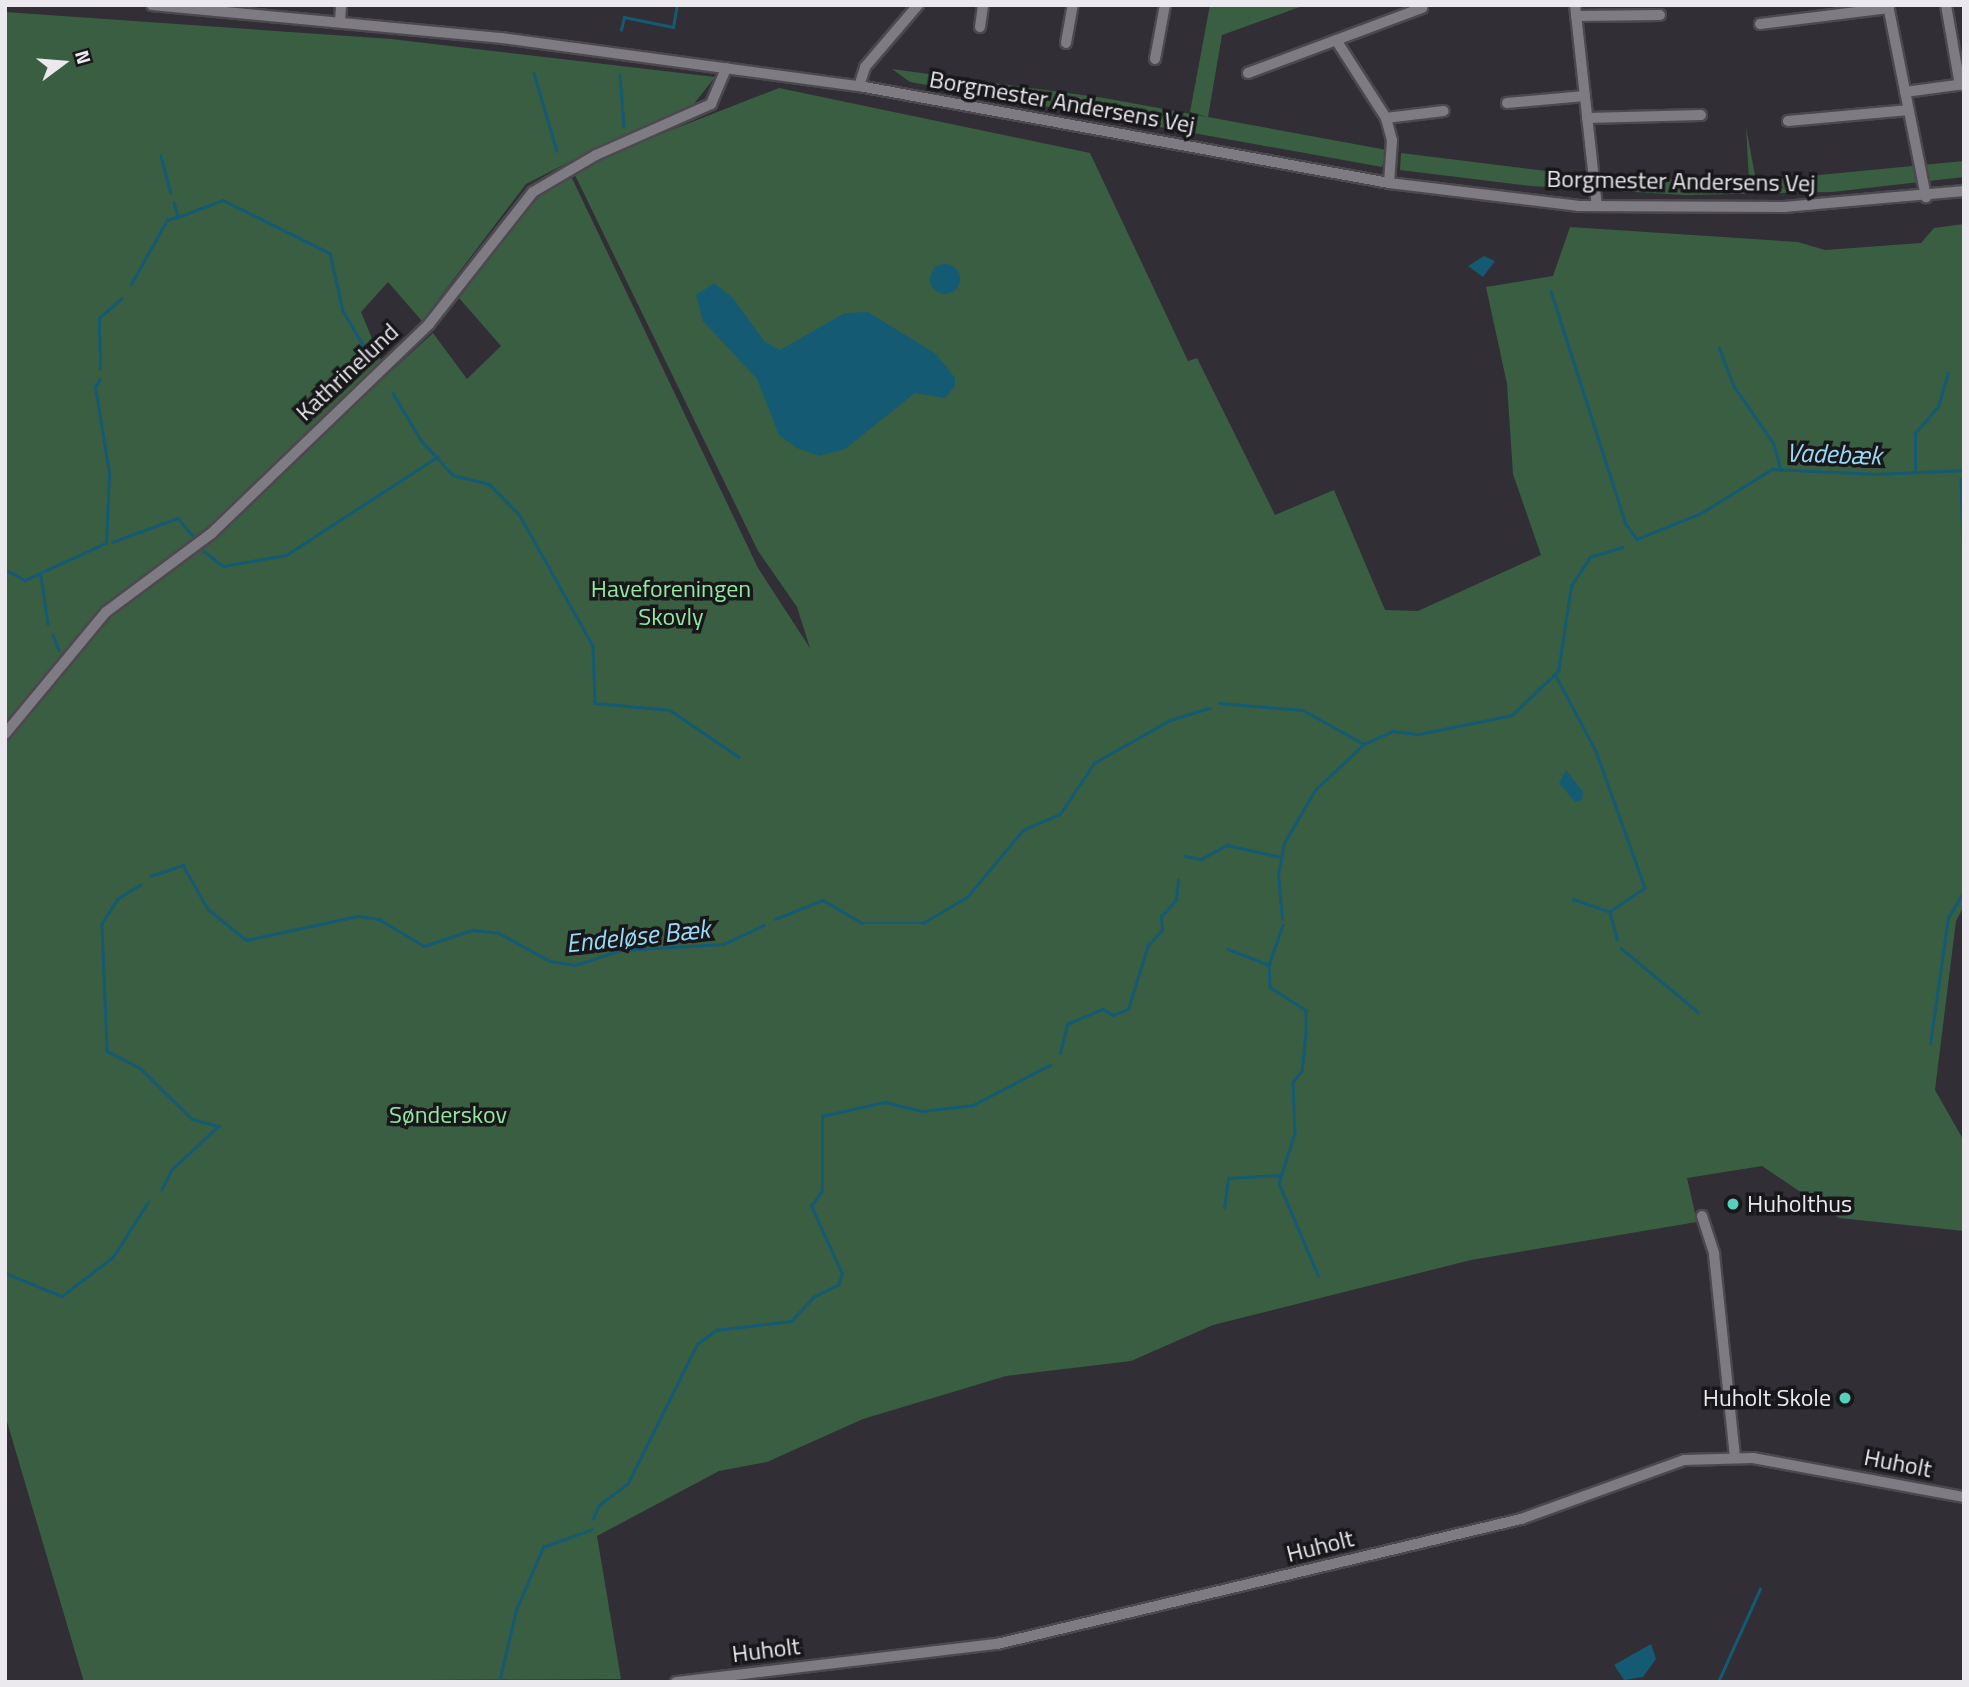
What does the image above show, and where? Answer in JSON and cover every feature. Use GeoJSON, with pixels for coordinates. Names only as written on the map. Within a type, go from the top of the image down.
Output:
{"type":"FeatureCollection","features":[{"type":"Feature","properties":{"kind":"street","name":"Borgmester Andersens Vej"},"geometry":{"type":"LineString","coordinates":[[152,5],[340,21],[859,86],[1389,183],[1597,206],[1784,207],[1926,197],[1964,191]]}},
{"type":"Feature","properties":{"kind":"street"},"geometry":{"type":"LineString","coordinates":[[340,21],[341,5]]}},
{"type":"Feature","properties":{"kind":"street"},"geometry":{"type":"LineString","coordinates":[[859,86],[864,67],[918,5]]}},
{"type":"Feature","properties":{"kind":"street"},"geometry":{"type":"LineString","coordinates":[[979,27],[983,5]]}},
{"type":"Feature","properties":{"kind":"street"},"geometry":{"type":"LineString","coordinates":[[1066,43],[1073,5]]}},
{"type":"Feature","properties":{"kind":"street"},"geometry":{"type":"LineString","coordinates":[[1155,59],[1165,5]]}},
{"type":"Feature","properties":{"kind":"street"},"geometry":{"type":"LineString","coordinates":[[1905,92],[1962,84],[1945,5]]}},
{"type":"Feature","properties":{"kind":"street"},"geometry":{"type":"LineString","coordinates":[[1760,24],[1889,7],[1926,197]]}},
{"type":"Feature","properties":{"kind":"street"},"geometry":{"type":"LineString","coordinates":[[1248,73],[1422,8]]}},
{"type":"Feature","properties":{"kind":"street"},"geometry":{"type":"LineString","coordinates":[[1597,206],[1576,11],[1660,15]]}},
{"type":"Feature","properties":{"kind":"street"},"geometry":{"type":"LineString","coordinates":[[1336,40],[1386,118],[1392,140],[1389,183]]}},
{"type":"Feature","properties":{"kind":"street","name":"Kathrinelund"},"geometry":{"type":"LineString","coordinates":[[5,734],[106,612],[212,533],[429,324],[533,192],[596,155],[711,104],[726,68]]}},
{"type":"Feature","properties":{"kind":"street"},"geometry":{"type":"LineString","coordinates":[[1507,103],[1585,96]]}},
{"type":"Feature","properties":{"kind":"street"},"geometry":{"type":"LineString","coordinates":[[1788,121],[1909,110]]}},
{"type":"Feature","properties":{"kind":"street"},"geometry":{"type":"LineString","coordinates":[[1386,118],[1444,111]]}},
{"type":"Feature","properties":{"kind":"street"},"geometry":{"type":"LineString","coordinates":[[1587,117],[1702,115]]}},
{"type":"Feature","properties":{"kind":"street"},"geometry":{"type":"LineString","coordinates":[[1702,1216],[1714,1254],[1735,1457]]}},
{"type":"Feature","properties":{"kind":"street","name":"Huholt"},"geometry":{"type":"LineString","coordinates":[[676,1682],[997,1644],[1521,1519],[1646,1469],[1735,1457],[1964,1497]]}},
{"type":"Feature","properties":{"kind":"green space"},"geometry":{"type":"Polygon","coordinates":[[[1210,5],[1305,5],[1222,35],[1208,117],[1190,112],[1210,5]]]}},
{"type":"Feature","properties":{"kind":"green space","name":"Sønderskov"},"geometry":{"type":"Polygon","coordinates":[[[5,12],[391,39],[715,77],[689,110],[612,140],[526,184],[422,321],[388,282],[361,312],[387,375],[433,333],[467,379],[501,346],[459,298],[533,202],[570,174],[758,568],[810,648],[797,607],[758,551],[572,169],[779,88],[1090,153],[1188,361],[1197,358],[1275,515],[1334,490],[1385,610],[1418,611],[1541,555],[1513,474],[1507,384],[1486,287],[1553,276],[1570,227],[1798,242],[1825,250],[1921,243],[1934,228],[1964,224],[1964,906],[1956,921],[1935,1090],[1964,1141],[1964,1231],[1839,1218],[1762,1166],[1687,1178],[1697,1222],[1471,1260],[1213,1325],[1131,1361],[1006,1376],[863,1419],[767,1462],[719,1471],[597,1536],[621,1679],[84,1682],[5,1415],[5,12]]]}},
{"type":"Feature","properties":{"kind":"green space"},"geometry":{"type":"Polygon","coordinates":[[[892,69],[1104,98],[1387,150],[1382,167],[910,82],[892,69]]]}},
{"type":"Feature","properties":{"kind":"green space"},"geometry":{"type":"Polygon","coordinates":[[[1746,127],[1756,181],[1964,161],[1964,177],[1832,192],[1686,195],[1531,186],[1400,170],[1401,153],[1603,178],[1749,181],[1746,127]]]}},
{"type":"Feature","properties":{"kind":"water"},"geometry":{"type":"Polygon","coordinates":[[[1484,256],[1495,261],[1483,277],[1468,266],[1484,256]]]}},
{"type":"Feature","properties":{"kind":"water"},"geometry":{"type":"Polygon","coordinates":[[[945,264],[956,268],[960,279],[956,290],[945,294],[934,290],[930,279],[934,268],[945,264]]]}},
{"type":"Feature","properties":{"kind":"water"},"geometry":{"type":"Polygon","coordinates":[[[714,283],[733,298],[765,342],[780,350],[845,313],[868,312],[936,354],[955,378],[955,386],[945,398],[915,393],[845,449],[819,456],[797,448],[779,435],[757,379],[703,321],[696,295],[714,283]]]}},
{"type":"Feature","properties":{"kind":"water"},"geometry":{"type":"Polygon","coordinates":[[[1566,770],[1583,792],[1582,800],[1575,802],[1559,783],[1566,770]]]}},
{"type":"Feature","properties":{"kind":"water"},"geometry":{"type":"Polygon","coordinates":[[[1651,1644],[1656,1659],[1643,1677],[1624,1680],[1614,1665],[1651,1644]]]}},
{"type":"Feature","properties":{"kind":"waterway"},"geometry":{"type":"LineString","coordinates":[[621,30],[624,17],[673,27],[677,5]]}},
{"type":"Feature","properties":{"kind":"waterway"},"geometry":{"type":"LineString","coordinates":[[534,73],[557,151]]}},
{"type":"Feature","properties":{"kind":"waterway"},"geometry":{"type":"LineString","coordinates":[[620,75],[624,126]]}},
{"type":"Feature","properties":{"kind":"waterway"},"geometry":{"type":"LineString","coordinates":[[161,156],[171,193]]}},
{"type":"Feature","properties":{"kind":"waterway"},"geometry":{"type":"LineString","coordinates":[[174,202],[178,217],[223,200],[330,253],[343,311],[371,358]]}},
{"type":"Feature","properties":{"kind":"waterway"},"geometry":{"type":"LineString","coordinates":[[131,284],[167,220],[177,217]]}},
{"type":"Feature","properties":{"kind":"waterway","name":"Vadebæk"},"geometry":{"type":"LineString","coordinates":[[1551,291],[1626,524],[1637,539],[1701,513],[1772,469],[1876,474],[1964,470]]}},
{"type":"Feature","properties":{"kind":"waterway"},"geometry":{"type":"LineString","coordinates":[[100,369],[99,318],[122,298]]}},
{"type":"Feature","properties":{"kind":"waterway"},"geometry":{"type":"LineString","coordinates":[[1719,347],[1734,386],[1774,444],[1781,470]]}},
{"type":"Feature","properties":{"kind":"waterway"},"geometry":{"type":"LineString","coordinates":[[1915,472],[1915,433],[1938,407],[1948,373]]}},
{"type":"Feature","properties":{"kind":"waterway"},"geometry":{"type":"LineString","coordinates":[[5,569],[25,580],[106,543],[109,473],[95,387],[100,379]]}},
{"type":"Feature","properties":{"kind":"waterway"},"geometry":{"type":"LineString","coordinates":[[393,393],[421,440],[453,475],[489,484],[519,514],[593,646],[595,703],[670,710],[739,757]]}},
{"type":"Feature","properties":{"kind":"waterway"},"geometry":{"type":"LineString","coordinates":[[204,551],[223,566],[286,555],[437,457]]}},
{"type":"Feature","properties":{"kind":"waterway"},"geometry":{"type":"LineString","coordinates":[[1961,479],[1964,572]]}},
{"type":"Feature","properties":{"kind":"waterway"},"geometry":{"type":"LineString","coordinates":[[112,542],[178,518],[193,536]]}},
{"type":"Feature","properties":{"kind":"waterway","name":"Endeløse Bæk"},"geometry":{"type":"LineString","coordinates":[[1219,703],[1303,710],[1364,744],[1393,731],[1419,734],[1512,715],[1558,671],[1571,586],[1590,557],[1622,547]]}},
{"type":"Feature","properties":{"kind":"waterway"},"geometry":{"type":"LineString","coordinates":[[41,576],[48,623]]}},
{"type":"Feature","properties":{"kind":"waterway"},"geometry":{"type":"LineString","coordinates":[[53,635],[59,650]]}},
{"type":"Feature","properties":{"kind":"waterway"},"geometry":{"type":"LineString","coordinates":[[1555,674],[1596,751],[1645,888],[1610,912],[1617,939]]}},
{"type":"Feature","properties":{"kind":"waterway","name":"Endeløse Bæk"},"geometry":{"type":"LineString","coordinates":[[775,919],[823,900],[862,923],[923,923],[967,897],[1023,830],[1060,814],[1094,763],[1170,720],[1209,708]]}},
{"type":"Feature","properties":{"kind":"waterway","name":"Vadebæk"},"geometry":{"type":"LineString","coordinates":[[1282,919],[1278,875],[1284,843],[1315,790],[1364,744]]}},
{"type":"Feature","properties":{"kind":"waterway"},"geometry":{"type":"LineString","coordinates":[[1185,856],[1201,859],[1227,845],[1281,857]]}},
{"type":"Feature","properties":{"kind":"waterway","name":"Endeløse Bæk"},"geometry":{"type":"LineString","coordinates":[[151,876],[183,865],[208,909],[246,940],[358,916],[379,919],[424,946],[472,930],[499,933],[550,961],[575,965],[622,950],[724,944],[764,925]]}},
{"type":"Feature","properties":{"kind":"waterway"},"geometry":{"type":"LineString","coordinates":[[1060,1053],[1067,1024],[1103,1009],[1113,1015],[1128,1009],[1148,945],[1162,930],[1161,916],[1176,900],[1178,880]]}},
{"type":"Feature","properties":{"kind":"waterway","name":"Endeløse Bæk"},"geometry":{"type":"LineString","coordinates":[[141,885],[118,899],[102,924],[107,1051],[140,1068],[192,1119],[219,1126],[172,1170],[162,1190]]}},
{"type":"Feature","properties":{"kind":"waterway"},"geometry":{"type":"LineString","coordinates":[[1930,1044],[1948,918],[1964,891]]}},
{"type":"Feature","properties":{"kind":"waterway"},"geometry":{"type":"LineString","coordinates":[[1573,899],[1610,912]]}},
{"type":"Feature","properties":{"kind":"waterway"},"geometry":{"type":"LineString","coordinates":[[1283,925],[1269,965],[1270,987],[1306,1010],[1306,1034],[1302,1071],[1293,1082],[1295,1133],[1279,1183],[1318,1275]]}},
{"type":"Feature","properties":{"kind":"waterway"},"geometry":{"type":"LineString","coordinates":[[1621,948],[1698,1012]]}},
{"type":"Feature","properties":{"kind":"waterway"},"geometry":{"type":"LineString","coordinates":[[1228,949],[1269,965]]}},
{"type":"Feature","properties":{"kind":"waterway"},"geometry":{"type":"LineString","coordinates":[[593,1519],[599,1505],[628,1483],[697,1344],[716,1330],[791,1321],[813,1297],[838,1285],[842,1274],[811,1206],[822,1190],[822,1116],[885,1102],[922,1111],[973,1105],[1050,1065]]}},
{"type":"Feature","properties":{"kind":"waterway"},"geometry":{"type":"LineString","coordinates":[[1224,1208],[1228,1178],[1281,1175]]}},
{"type":"Feature","properties":{"kind":"waterway","name":"Endeløse Bæk"},"geometry":{"type":"LineString","coordinates":[[5,1273],[62,1296],[113,1257],[148,1202]]}},
{"type":"Feature","properties":{"kind":"waterway"},"geometry":{"type":"LineString","coordinates":[[499,1682],[516,1610],[543,1547],[592,1529]]}},
{"type":"Feature","properties":{"kind":"waterway"},"geometry":{"type":"LineString","coordinates":[[1718,1682],[1760,1589]]}},
{"type":"Feature","properties":{"kind":"place","name":"Huholthus"},"geometry":{"type":"Point","coordinates":[1733,1204]}},
{"type":"Feature","properties":{"kind":"place","name":"Huholt Skole"},"geometry":{"type":"Point","coordinates":[1845,1398]}},
{"type":"Feature","properties":{"kind":"park label","name":"Haveforeningen Skovly"},"geometry":{"type":"Point","coordinates":[671,603]}}]}
